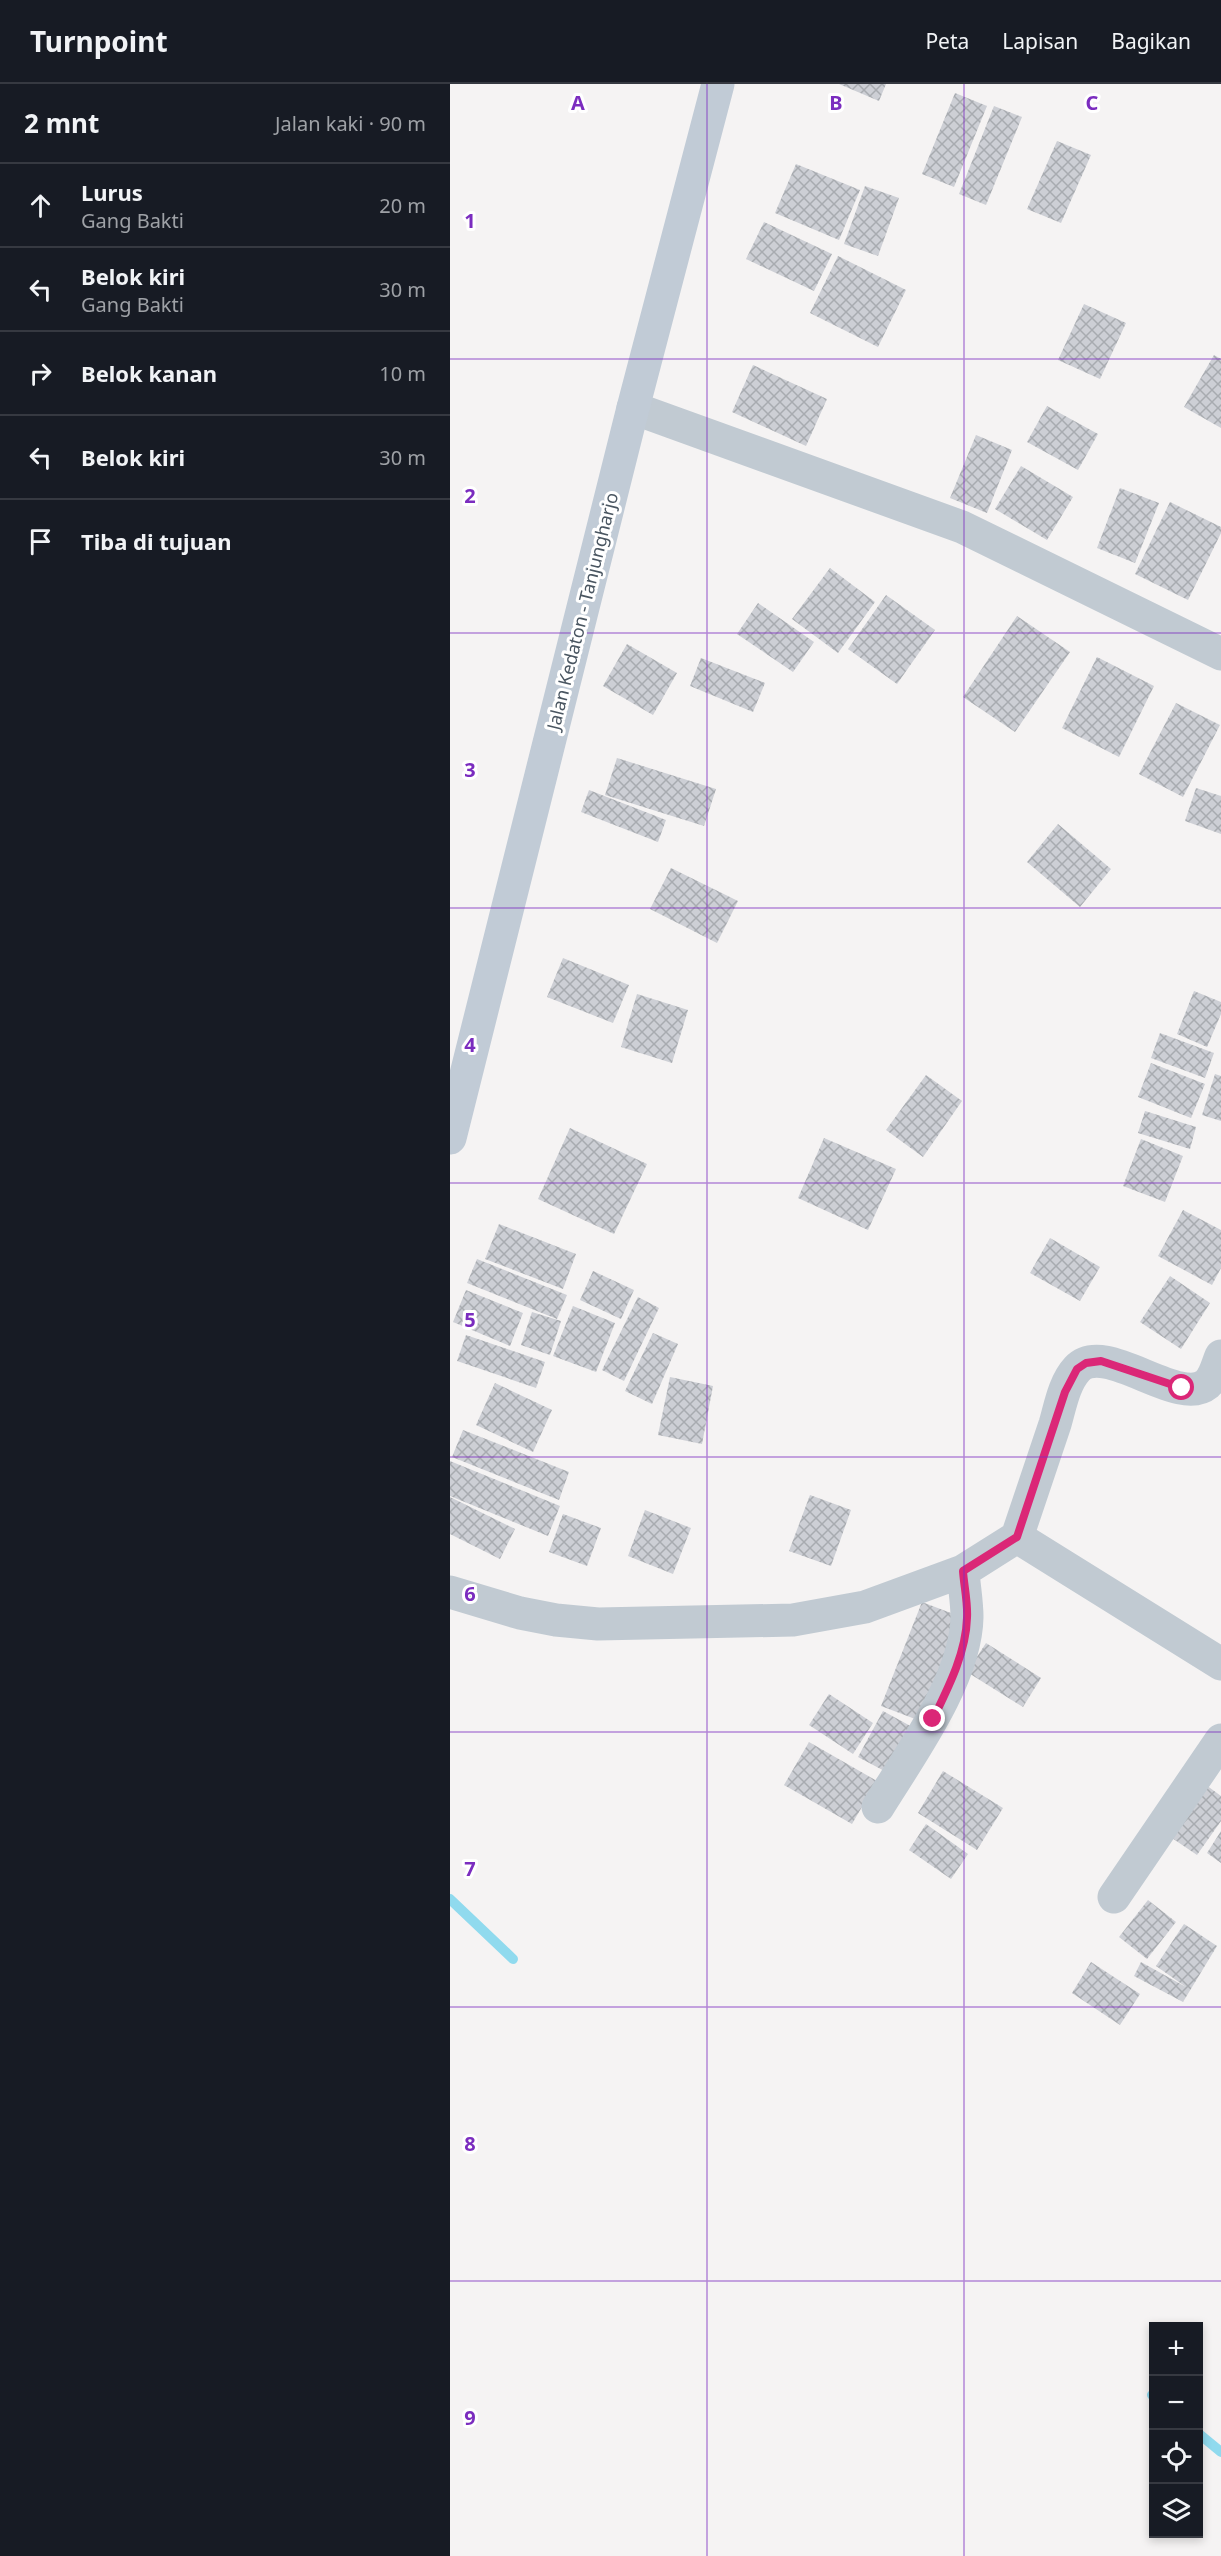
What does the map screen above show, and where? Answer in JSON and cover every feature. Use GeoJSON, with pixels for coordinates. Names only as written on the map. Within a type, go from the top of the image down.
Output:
{"type":"FeatureCollection","features":[{"type":"Feature","properties":{"kind":"street","name":"Jalan Kedaton - Tanjungharjo"},"geometry":{"type":"LineString","coordinates":[[450,1138],[633,408],[718,84]]}},
{"type":"Feature","properties":{"kind":"street"},"geometry":{"type":"LineString","coordinates":[[633,408],[962,527],[1221,654]]}},
{"type":"Feature","properties":{"kind":"street"},"geometry":{"type":"LineString","coordinates":[[450,1592],[520,1613],[556,1620],[598,1624],[793,1620],[865,1607],[963,1571],[1017,1537],[1065,1392],[1077,1369],[1086,1363],[1101,1361],[1182,1388],[1198,1389],[1214,1375],[1221,1356]]}},
{"type":"Feature","properties":{"kind":"street"},"geometry":{"type":"LineString","coordinates":[[1017,1537],[1221,1664]]}},
{"type":"Feature","properties":{"kind":"street"},"geometry":{"type":"LineString","coordinates":[[878,1807],[933,1719],[951,1681],[962,1647],[967,1618],[963,1571]]}},
{"type":"Feature","properties":{"kind":"street"},"geometry":{"type":"LineString","coordinates":[[1114,1897],[1221,1740]]}},
{"type":"Feature","properties":{"kind":"building"},"geometry":{"type":"Polygon","coordinates":[[[839,84],[886,84],[879,101],[839,84]]]}},
{"type":"Feature","properties":{"kind":"building"},"geometry":{"type":"Polygon","coordinates":[[[955,93],[987,106],[954,187],[922,174],[955,93]]]}},
{"type":"Feature","properties":{"kind":"building"},"geometry":{"type":"Polygon","coordinates":[[[994,106],[1022,117],[986,205],[959,194],[994,106]]]}},
{"type":"Feature","properties":{"kind":"building"},"geometry":{"type":"Polygon","coordinates":[[[1057,141],[1091,155],[1061,223],[1027,209],[1057,141]]]}},
{"type":"Feature","properties":{"kind":"building"},"geometry":{"type":"Polygon","coordinates":[[[796,164],[860,190],[839,240],[775,213],[796,164]]]}},
{"type":"Feature","properties":{"kind":"building"},"geometry":{"type":"Polygon","coordinates":[[[865,186],[899,198],[878,256],[844,244],[865,186]]]}},
{"type":"Feature","properties":{"kind":"building"},"geometry":{"type":"Polygon","coordinates":[[[764,222],[832,254],[814,291],[746,259],[764,222]]]}},
{"type":"Feature","properties":{"kind":"building"},"geometry":{"type":"Polygon","coordinates":[[[838,256],[906,290],[878,347],[810,313],[838,256]]]}},
{"type":"Feature","properties":{"kind":"building"},"geometry":{"type":"Polygon","coordinates":[[[1084,304],[1126,323],[1100,379],[1058,360],[1084,304]]]}},
{"type":"Feature","properties":{"kind":"building"},"geometry":{"type":"Polygon","coordinates":[[[1214,355],[1221,359],[1221,428],[1184,407],[1214,355]]]}},
{"type":"Feature","properties":{"kind":"building"},"geometry":{"type":"Polygon","coordinates":[[[753,365],[827,399],[806,446],[732,412],[753,365]]]}},
{"type":"Feature","properties":{"kind":"building"},"geometry":{"type":"Polygon","coordinates":[[[1047,406],[1098,434],[1078,470],[1027,442],[1047,406]]]}},
{"type":"Feature","properties":{"kind":"building"},"geometry":{"type":"Polygon","coordinates":[[[976,435],[1012,450],[987,513],[950,498],[976,435]]]}},
{"type":"Feature","properties":{"kind":"building"},"geometry":{"type":"Polygon","coordinates":[[[1021,466],[1073,497],[1047,540],[995,509],[1021,466]]]}},
{"type":"Feature","properties":{"kind":"building"},"geometry":{"type":"Polygon","coordinates":[[[1120,488],[1159,503],[1135,563],[1097,548],[1120,488]]]}},
{"type":"Feature","properties":{"kind":"building"},"geometry":{"type":"Polygon","coordinates":[[[1170,502],[1221,527],[1221,533],[1188,600],[1135,574],[1170,502]]]}},
{"type":"Feature","properties":{"kind":"building"},"geometry":{"type":"Polygon","coordinates":[[[830,568],[875,602],[838,653],[792,619],[830,568]]]}},
{"type":"Feature","properties":{"kind":"building"},"geometry":{"type":"Polygon","coordinates":[[[886,595],[935,630],[897,684],[848,649],[886,595]]]}},
{"type":"Feature","properties":{"kind":"building"},"geometry":{"type":"Polygon","coordinates":[[[758,603],[814,642],[793,672],[737,634],[758,603]]]}},
{"type":"Feature","properties":{"kind":"building"},"geometry":{"type":"Polygon","coordinates":[[[1017,616],[1070,652],[1015,732],[963,697],[1017,616]]]}},
{"type":"Feature","properties":{"kind":"building"},"geometry":{"type":"Polygon","coordinates":[[[627,644],[677,673],[653,715],[603,686],[627,644]]]}},
{"type":"Feature","properties":{"kind":"building"},"geometry":{"type":"Polygon","coordinates":[[[1097,657],[1154,686],[1119,757],[1062,728],[1097,657]]]}},
{"type":"Feature","properties":{"kind":"building"},"geometry":{"type":"Polygon","coordinates":[[[701,658],[765,683],[753,712],[690,686],[701,658]]]}},
{"type":"Feature","properties":{"kind":"building"},"geometry":{"type":"Polygon","coordinates":[[[1176,703],[1220,725],[1183,797],[1139,774],[1176,703]]]}},
{"type":"Feature","properties":{"kind":"building"},"geometry":{"type":"Polygon","coordinates":[[[617,758],[716,789],[704,826],[605,795],[617,758]]]}},
{"type":"Feature","properties":{"kind":"building"},"geometry":{"type":"Polygon","coordinates":[[[1196,788],[1221,796],[1221,834],[1185,821],[1196,788]]]}},
{"type":"Feature","properties":{"kind":"building"},"geometry":{"type":"Polygon","coordinates":[[[589,790],[666,820],[658,842],[581,812],[589,790]]]}},
{"type":"Feature","properties":{"kind":"building"},"geometry":{"type":"Polygon","coordinates":[[[1058,824],[1111,869],[1080,907],[1027,862],[1058,824]]]}},
{"type":"Feature","properties":{"kind":"building"},"geometry":{"type":"Polygon","coordinates":[[[671,868],[738,901],[717,943],[650,909],[671,868]]]}},
{"type":"Feature","properties":{"kind":"building"},"geometry":{"type":"Polygon","coordinates":[[[563,958],[629,985],[613,1023],[547,997],[563,958]]]}},
{"type":"Feature","properties":{"kind":"building"},"geometry":{"type":"Polygon","coordinates":[[[1194,991],[1221,1002],[1221,1014],[1207,1047],[1177,1034],[1194,991]]]}},
{"type":"Feature","properties":{"kind":"building"},"geometry":{"type":"Polygon","coordinates":[[[637,994],[688,1010],[672,1063],[621,1047],[637,994]]]}},
{"type":"Feature","properties":{"kind":"building"},"geometry":{"type":"Polygon","coordinates":[[[1160,1033],[1214,1053],[1205,1078],[1151,1058],[1160,1033]]]}},
{"type":"Feature","properties":{"kind":"building"},"geometry":{"type":"Polygon","coordinates":[[[1151,1063],[1205,1084],[1191,1118],[1138,1097],[1151,1063]]]}},
{"type":"Feature","properties":{"kind":"building"},"geometry":{"type":"Polygon","coordinates":[[[1215,1074],[1221,1076],[1221,1121],[1202,1115],[1215,1074]]]}},
{"type":"Feature","properties":{"kind":"building"},"geometry":{"type":"Polygon","coordinates":[[[926,1075],[962,1101],[923,1157],[886,1130],[926,1075]]]}},
{"type":"Feature","properties":{"kind":"building"},"geometry":{"type":"Polygon","coordinates":[[[1145,1111],[1196,1127],[1190,1149],[1138,1133],[1145,1111]]]}},
{"type":"Feature","properties":{"kind":"building"},"geometry":{"type":"Polygon","coordinates":[[[570,1128],[647,1164],[614,1234],[538,1199],[570,1128]]]}},
{"type":"Feature","properties":{"kind":"building"},"geometry":{"type":"Polygon","coordinates":[[[824,1138],[896,1169],[868,1230],[798,1198],[824,1138]]]}},
{"type":"Feature","properties":{"kind":"building"},"geometry":{"type":"Polygon","coordinates":[[[1141,1139],[1183,1156],[1165,1202],[1123,1186],[1141,1139]]]}},
{"type":"Feature","properties":{"kind":"building"},"geometry":{"type":"Polygon","coordinates":[[[1183,1210],[1221,1230],[1221,1268],[1212,1285],[1158,1256],[1183,1210]]]}},
{"type":"Feature","properties":{"kind":"building"},"geometry":{"type":"Polygon","coordinates":[[[499,1224],[576,1254],[563,1289],[485,1259],[499,1224]]]}},
{"type":"Feature","properties":{"kind":"building"},"geometry":{"type":"Polygon","coordinates":[[[1050,1238],[1100,1267],[1080,1301],[1030,1273],[1050,1238]]]}},
{"type":"Feature","properties":{"kind":"building"},"geometry":{"type":"Polygon","coordinates":[[[477,1259],[567,1295],[557,1319],[467,1283],[477,1259]]]}},
{"type":"Feature","properties":{"kind":"building"},"geometry":{"type":"Polygon","coordinates":[[[593,1271],[634,1290],[621,1319],[580,1300],[593,1271]]]}},
{"type":"Feature","properties":{"kind":"building"},"geometry":{"type":"Polygon","coordinates":[[[1170,1276],[1210,1303],[1181,1349],[1140,1322],[1170,1276]]]}},
{"type":"Feature","properties":{"kind":"building"},"geometry":{"type":"Polygon","coordinates":[[[466,1290],[523,1313],[510,1346],[453,1322],[466,1290]]]}},
{"type":"Feature","properties":{"kind":"building"},"geometry":{"type":"Polygon","coordinates":[[[638,1297],[659,1308],[624,1381],[602,1370],[638,1297]]]}},
{"type":"Feature","properties":{"kind":"building"},"geometry":{"type":"Polygon","coordinates":[[[573,1306],[615,1323],[596,1372],[553,1356],[573,1306]]]}},
{"type":"Feature","properties":{"kind":"building"},"geometry":{"type":"Polygon","coordinates":[[[532,1312],[561,1321],[550,1355],[521,1345],[532,1312]]]}},
{"type":"Feature","properties":{"kind":"building"},"geometry":{"type":"Polygon","coordinates":[[[653,1333],[678,1344],[652,1404],[625,1391],[653,1333]]]}},
{"type":"Feature","properties":{"kind":"building"},"geometry":{"type":"Polygon","coordinates":[[[466,1335],[545,1362],[536,1388],[457,1361],[466,1335]]]}},
{"type":"Feature","properties":{"kind":"building"},"geometry":{"type":"Polygon","coordinates":[[[670,1377],[713,1386],[702,1444],[658,1435],[670,1377]]]}},
{"type":"Feature","properties":{"kind":"building"},"geometry":{"type":"Polygon","coordinates":[[[495,1383],[552,1410],[533,1452],[476,1425],[495,1383]]]}},
{"type":"Feature","properties":{"kind":"building"},"geometry":{"type":"Polygon","coordinates":[[[463,1430],[569,1472],[559,1500],[452,1457],[463,1430]]]}},
{"type":"Feature","properties":{"kind":"building"},"geometry":{"type":"Polygon","coordinates":[[[450,1461],[560,1506],[548,1536],[450,1496],[450,1461]]]}},
{"type":"Feature","properties":{"kind":"building"},"geometry":{"type":"Polygon","coordinates":[[[810,1495],[851,1510],[831,1566],[789,1551],[810,1495]]]}},
{"type":"Feature","properties":{"kind":"building"},"geometry":{"type":"Polygon","coordinates":[[[450,1497],[515,1529],[500,1559],[450,1534],[450,1497]]]}},
{"type":"Feature","properties":{"kind":"building"},"geometry":{"type":"Polygon","coordinates":[[[645,1510],[691,1528],[673,1574],[628,1556],[645,1510]]]}},
{"type":"Feature","properties":{"kind":"building"},"geometry":{"type":"Polygon","coordinates":[[[563,1514],[601,1528],[587,1566],[549,1552],[563,1514]]]}},
{"type":"Feature","properties":{"kind":"building"},"geometry":{"type":"Polygon","coordinates":[[[922,1602],[964,1618],[923,1722],[881,1706],[922,1602]]]}},
{"type":"Feature","properties":{"kind":"building"},"geometry":{"type":"Polygon","coordinates":[[[986,1643],[1041,1678],[1023,1707],[967,1672],[986,1643]]]}},
{"type":"Feature","properties":{"kind":"building"},"geometry":{"type":"Polygon","coordinates":[[[829,1694],[873,1723],[853,1754],[809,1725],[829,1694]]]}},
{"type":"Feature","properties":{"kind":"building"},"geometry":{"type":"Polygon","coordinates":[[[883,1711],[916,1729],[892,1775],[858,1757],[883,1711]]]}},
{"type":"Feature","properties":{"kind":"building"},"geometry":{"type":"Polygon","coordinates":[[[809,1742],[877,1781],[852,1824],[784,1785],[809,1742]]]}},
{"type":"Feature","properties":{"kind":"building"},"geometry":{"type":"Polygon","coordinates":[[[943,1771],[1003,1808],[977,1850],[918,1813],[943,1771]]]}},
{"type":"Feature","properties":{"kind":"building"},"geometry":{"type":"Polygon","coordinates":[[[1202,1782],[1221,1796],[1221,1821],[1197,1855],[1166,1834],[1202,1782]]]}},
{"type":"Feature","properties":{"kind":"building"},"geometry":{"type":"Polygon","coordinates":[[[926,1824],[968,1854],[951,1879],[909,1850],[926,1824]]]}},
{"type":"Feature","properties":{"kind":"building"},"geometry":{"type":"Polygon","coordinates":[[[1221,1831],[1221,1863],[1207,1853],[1221,1831]]]}},
{"type":"Feature","properties":{"kind":"building"},"geometry":{"type":"Polygon","coordinates":[[[1148,1900],[1176,1922],[1147,1959],[1119,1937],[1148,1900]]]}},
{"type":"Feature","properties":{"kind":"building"},"geometry":{"type":"Polygon","coordinates":[[[1184,1924],[1217,1946],[1183,2002],[1134,1976],[1141,1962],[1186,1987],[1156,1966],[1184,1924]]]}},
{"type":"Feature","properties":{"kind":"building"},"geometry":{"type":"Polygon","coordinates":[[[1091,1962],[1140,1994],[1120,2025],[1072,1993],[1091,1962]]]}},
{"type":"Feature","properties":{"kind":"waterway"},"geometry":{"type":"LineString","coordinates":[[450,1899],[513,1959]]}},
{"type":"Feature","properties":{"kind":"waterway"},"geometry":{"type":"LineString","coordinates":[[1203,2437],[1221,2452]]}},
{"type":"Feature","properties":{"kind":"route"},"geometry":{"type":"LineString","coordinates":[[933,1719],[951,1681],[962,1647],[967,1618],[963,1571],[1017,1537],[1065,1392],[1077,1369],[1086,1363],[1101,1361],[1182,1388]]}}]}
